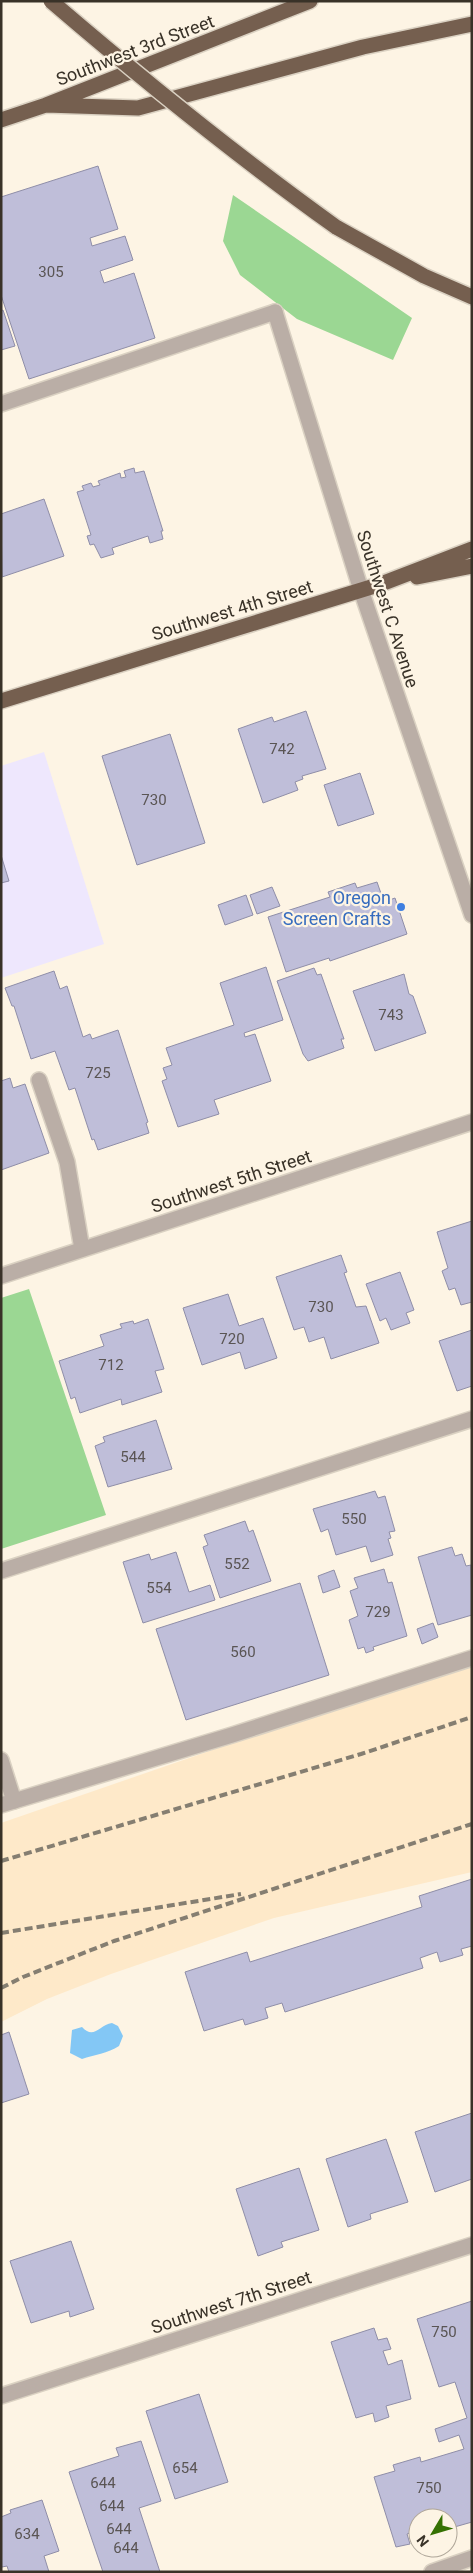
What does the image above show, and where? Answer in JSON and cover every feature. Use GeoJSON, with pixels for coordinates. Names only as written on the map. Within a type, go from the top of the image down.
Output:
{"type":"FeatureCollection","features":[{"type":"Feature","properties":{"kind":"highway"},"geometry":{"type":"LineString","coordinates":[[51,1],[138,76],[262,174],[336,227],[424,276],[472,297]]}},
{"type":"Feature","properties":{"kind":"highway","name":"Southwest 3rd Street"},"geometry":{"type":"LineString","coordinates":[[1,120],[46,105],[310,1]]}},
{"type":"Feature","properties":{"kind":"highway"},"geometry":{"type":"LineString","coordinates":[[46,105],[138,108],[363,48],[472,24]]}},
{"type":"Feature","properties":{"kind":"highway","name":"Southwest 4th Street"},"geometry":{"type":"LineString","coordinates":[[1,701],[381,584],[472,550]]}},
{"type":"Feature","properties":{"kind":"highway"},"geometry":{"type":"LineString","coordinates":[[381,584],[472,566]]}},
{"type":"Feature","properties":{"kind":"street","name":"Southwest C Avenue"},"geometry":{"type":"LineString","coordinates":[[1,404],[275,312],[362,590],[472,915]]}},
{"type":"Feature","properties":{"kind":"street"},"geometry":{"type":"LineString","coordinates":[[39,1080],[67,1162],[82,1250]]}},
{"type":"Feature","properties":{"kind":"street","name":"Southwest 5th Street"},"geometry":{"type":"LineString","coordinates":[[1,1276],[472,1122]]}},
{"type":"Feature","properties":{"kind":"street"},"geometry":{"type":"LineString","coordinates":[[1,1571],[267,1487],[472,1419]]}},
{"type":"Feature","properties":{"kind":"street"},"geometry":{"type":"LineString","coordinates":[[1,1760],[8,1803],[232,1735],[472,1658]]}},
{"type":"Feature","properties":{"kind":"street","name":"Southwest 7th Street"},"geometry":{"type":"LineString","coordinates":[[1,2396],[472,2244]]}},
{"type":"Feature","properties":{"kind":"street"},"geometry":{"type":"LineString","coordinates":[[432,2572],[472,2558]]}},
{"type":"Feature","properties":{"kind":"shaded area"},"geometry":{"type":"Polygon","coordinates":[[[44,752],[104,944],[1,978],[1,766],[44,752]]]}},
{"type":"Feature","properties":{"kind":"shaded area"},"geometry":{"type":"Polygon","coordinates":[[[472,1667],[472,1872],[274,1918],[111,1974],[47,1999],[1,2022],[1,1823],[224,1746],[472,1667]]]}},
{"type":"Feature","properties":{"kind":"green space"},"geometry":{"type":"Polygon","coordinates":[[[233,195],[412,318],[393,360],[297,319],[240,275],[223,241],[233,195]]]}},
{"type":"Feature","properties":{"kind":"green space"},"geometry":{"type":"Polygon","coordinates":[[[29,1289],[106,1515],[1,1549],[1,1298],[29,1289]]]}},
{"type":"Feature","properties":{"kind":"water"},"geometry":{"type":"Polygon","coordinates":[[[112,2023],[118,2026],[123,2036],[119,2046],[82,2059],[70,2053],[72,2030],[82,2027],[86,2031],[93,2032],[112,2023]]]}},
{"type":"Feature","properties":{"kind":"building"},"geometry":{"type":"Polygon","coordinates":[[[98,166],[118,229],[90,238],[92,246],[125,236],[133,260],[100,271],[104,283],[134,273],[155,338],[29,379],[1,295],[1,197],[98,166]]]}},
{"type":"Feature","properties":{"kind":"building"},"geometry":{"type":"Polygon","coordinates":[[[3,310],[15,346],[1,350],[1,311],[3,310]]]}},
{"type":"Feature","properties":{"kind":"building"},"geometry":{"type":"Polygon","coordinates":[[[134,468],[135,473],[144,471],[163,531],[161,531],[163,539],[150,543],[148,536],[112,548],[114,554],[101,558],[94,544],[90,545],[87,536],[91,535],[77,492],[84,490],[82,486],[91,483],[93,487],[100,485],[98,481],[120,473],[121,478],[126,477],[124,471],[134,468]]]}},
{"type":"Feature","properties":{"kind":"building"},"geometry":{"type":"Polygon","coordinates":[[[44,499],[64,556],[2,577],[1,514],[44,499]]]}},
{"type":"Feature","properties":{"kind":"building"},"geometry":{"type":"Polygon","coordinates":[[[306,711],[326,769],[302,776],[303,779],[295,782],[298,790],[263,803],[238,729],[272,717],[274,722],[306,711]]]}},
{"type":"Feature","properties":{"kind":"building"},"geometry":{"type":"Polygon","coordinates":[[[170,734],[205,843],[137,865],[102,756],[170,734]]]}},
{"type":"Feature","properties":{"kind":"building"},"geometry":{"type":"Polygon","coordinates":[[[360,773],[374,814],[338,826],[324,785],[360,773]]]}},
{"type":"Feature","properties":{"kind":"building"},"geometry":{"type":"Polygon","coordinates":[[[1,855],[9,881],[1,883],[1,855]]]}},
{"type":"Feature","properties":{"kind":"building"},"geometry":{"type":"Polygon","coordinates":[[[377,882],[384,902],[395,898],[407,934],[330,961],[329,958],[286,972],[268,917],[330,897],[328,892],[355,883],[357,888],[377,882]]]}},
{"type":"Feature","properties":{"kind":"building"},"geometry":{"type":"Polygon","coordinates":[[[272,887],[280,906],[257,914],[250,895],[272,887]]]}},
{"type":"Feature","properties":{"kind":"building"},"geometry":{"type":"Polygon","coordinates":[[[246,895],[253,915],[225,925],[218,905],[246,895]]]}},
{"type":"Feature","properties":{"kind":"building"},"geometry":{"type":"Polygon","coordinates":[[[266,967],[283,1020],[244,1033],[245,1037],[255,1034],[271,1081],[214,1100],[219,1114],[178,1127],[162,1081],[167,1079],[163,1068],[172,1065],[166,1048],[234,1025],[220,983],[266,967]]]}},
{"type":"Feature","properties":{"kind":"building"},"geometry":{"type":"Polygon","coordinates":[[[314,968],[317,975],[321,974],[344,1039],[341,1039],[344,1048],[308,1061],[303,1054],[277,981],[314,968]]]}},
{"type":"Feature","properties":{"kind":"building"},"geometry":{"type":"Polygon","coordinates":[[[54,971],[60,989],[67,986],[83,1037],[90,1034],[92,1039],[118,1030],[148,1122],[146,1123],[149,1133],[98,1150],[94,1139],[92,1140],[75,1088],[69,1090],[55,1051],[31,1059],[14,1006],[12,1006],[5,988],[54,971]]]}},
{"type":"Feature","properties":{"kind":"building"},"geometry":{"type":"Polygon","coordinates":[[[404,974],[409,994],[413,996],[426,1033],[375,1051],[353,991],[404,974]]]}},
{"type":"Feature","properties":{"kind":"building"},"geometry":{"type":"Polygon","coordinates":[[[10,1078],[13,1088],[25,1084],[49,1153],[1,1170],[1,1081],[10,1078]]]}},
{"type":"Feature","properties":{"kind":"building"},"geometry":{"type":"Polygon","coordinates":[[[472,1221],[472,1302],[461,1305],[455,1288],[449,1290],[442,1271],[448,1268],[437,1232],[472,1221]]]}},
{"type":"Feature","properties":{"kind":"building"},"geometry":{"type":"Polygon","coordinates":[[[341,1255],[347,1272],[344,1273],[356,1307],[366,1306],[379,1343],[331,1359],[324,1337],[309,1342],[304,1327],[294,1330],[276,1277],[341,1255]]]}},
{"type":"Feature","properties":{"kind":"building"},"geometry":{"type":"Polygon","coordinates":[[[400,1272],[414,1310],[406,1313],[410,1323],[391,1330],[386,1318],[380,1321],[366,1284],[400,1272]]]}},
{"type":"Feature","properties":{"kind":"building"},"geometry":{"type":"Polygon","coordinates":[[[228,1294],[239,1326],[263,1318],[277,1358],[245,1369],[240,1352],[202,1365],[183,1308],[228,1294]]]}},
{"type":"Feature","properties":{"kind":"building"},"geometry":{"type":"Polygon","coordinates":[[[148,1319],[164,1369],[155,1371],[162,1392],[122,1405],[121,1399],[80,1413],[75,1397],[71,1399],[59,1361],[104,1346],[100,1335],[122,1328],[120,1324],[133,1321],[134,1324],[148,1319]]]}},
{"type":"Feature","properties":{"kind":"building"},"geometry":{"type":"Polygon","coordinates":[[[472,1330],[472,1386],[457,1391],[439,1341],[472,1330]]]}},
{"type":"Feature","properties":{"kind":"building"},"geometry":{"type":"Polygon","coordinates":[[[156,1420],[172,1469],[108,1487],[95,1446],[105,1442],[103,1437],[156,1420]]]}},
{"type":"Feature","properties":{"kind":"building"},"geometry":{"type":"Polygon","coordinates":[[[375,1491],[378,1498],[385,1496],[395,1531],[389,1532],[391,1538],[388,1539],[393,1555],[371,1562],[366,1546],[336,1555],[328,1529],[321,1532],[313,1509],[375,1491]]]}},
{"type":"Feature","properties":{"kind":"building"},"geometry":{"type":"Polygon","coordinates":[[[245,1521],[249,1532],[253,1530],[271,1581],[220,1598],[203,1547],[208,1545],[204,1535],[245,1521]]]}},
{"type":"Feature","properties":{"kind":"building"},"geometry":{"type":"Polygon","coordinates":[[[452,1547],[455,1556],[462,1554],[466,1566],[471,1565],[472,1615],[438,1625],[418,1557],[452,1547]]]}},
{"type":"Feature","properties":{"kind":"building"},"geometry":{"type":"Polygon","coordinates":[[[176,1552],[189,1592],[210,1585],[215,1600],[143,1623],[123,1562],[149,1554],[151,1560],[176,1552]]]}},
{"type":"Feature","properties":{"kind":"building"},"geometry":{"type":"Polygon","coordinates":[[[384,1569],[388,1583],[392,1582],[407,1636],[373,1647],[374,1650],[366,1653],[364,1647],[358,1649],[349,1620],[358,1616],[350,1591],[358,1588],[354,1578],[384,1569]]]}},
{"type":"Feature","properties":{"kind":"building"},"geometry":{"type":"Polygon","coordinates":[[[334,1570],[340,1587],[323,1593],[318,1576],[334,1570]]]}},
{"type":"Feature","properties":{"kind":"building"},"geometry":{"type":"Polygon","coordinates":[[[300,1583],[329,1675],[186,1720],[156,1629],[300,1583]]]}},
{"type":"Feature","properties":{"kind":"building"},"geometry":{"type":"Polygon","coordinates":[[[433,1623],[438,1637],[422,1644],[417,1629],[433,1623]]]}},
{"type":"Feature","properties":{"kind":"building"},"geometry":{"type":"Polygon","coordinates":[[[472,1879],[472,1946],[461,1949],[463,1955],[440,1962],[437,1952],[420,1958],[423,1968],[285,2012],[282,2003],[265,2008],[268,2018],[245,2025],[243,2019],[204,2031],[185,1972],[247,1952],[250,1962],[422,1907],[419,1896],[472,1879]]]}},
{"type":"Feature","properties":{"kind":"building"},"geometry":{"type":"Polygon","coordinates":[[[9,2032],[29,2094],[1,2103],[1,2035],[9,2032]]]}},
{"type":"Feature","properties":{"kind":"building"},"geometry":{"type":"Polygon","coordinates":[[[472,2113],[472,2179],[435,2192],[415,2132],[472,2113]]]}},
{"type":"Feature","properties":{"kind":"building"},"geometry":{"type":"Polygon","coordinates":[[[386,2139],[408,2202],[370,2214],[371,2219],[348,2227],[326,2159],[386,2139]]]}},
{"type":"Feature","properties":{"kind":"building"},"geometry":{"type":"Polygon","coordinates":[[[299,2168],[319,2230],[281,2242],[283,2247],[258,2256],[236,2189],[299,2168]]]}},
{"type":"Feature","properties":{"kind":"building"},"geometry":{"type":"Polygon","coordinates":[[[71,2241],[94,2309],[70,2317],[69,2311],[31,2323],[10,2261],[71,2241]]]}},
{"type":"Feature","properties":{"kind":"building"},"geometry":{"type":"Polygon","coordinates":[[[472,2301],[472,2522],[458,2526],[458,2508],[408,2508],[408,2544],[396,2547],[374,2477],[395,2471],[393,2465],[420,2457],[421,2462],[464,2449],[459,2435],[439,2442],[435,2429],[467,2418],[455,2382],[439,2387],[417,2319],[472,2301]]]}},
{"type":"Feature","properties":{"kind":"building"},"geometry":{"type":"Polygon","coordinates":[[[374,2328],[378,2340],[387,2338],[391,2349],[383,2351],[388,2365],[402,2360],[411,2399],[386,2406],[389,2417],[375,2422],[373,2413],[356,2418],[331,2342],[374,2328]]]}},
{"type":"Feature","properties":{"kind":"building"},"geometry":{"type":"Polygon","coordinates":[[[199,2394],[228,2482],[175,2499],[146,2411],[199,2394]]]}},
{"type":"Feature","properties":{"kind":"building"},"geometry":{"type":"Polygon","coordinates":[[[141,2441],[161,2501],[139,2508],[160,2572],[103,2572],[69,2472],[119,2456],[116,2448],[141,2441]]]}},
{"type":"Feature","properties":{"kind":"building"},"geometry":{"type":"Polygon","coordinates":[[[42,2500],[59,2551],[44,2556],[49,2572],[9,2572],[7,2566],[2,2567],[1,2564],[1,2517],[11,2513],[10,2510],[42,2500]]]}},
{"type":"Feature","properties":{"kind":"railway"},"geometry":{"type":"LineString","coordinates":[[1,1861],[361,1754],[472,1717]]}},
{"type":"Feature","properties":{"kind":"railway"},"geometry":{"type":"LineString","coordinates":[[1,1988],[23,1977],[114,1941],[472,1824]]}},
{"type":"Feature","properties":{"kind":"railway"},"geometry":{"type":"LineString","coordinates":[[1,1933],[241,1894]]}},
{"type":"Feature","properties":{"kind":"place","name":"Oregon Screen Crafts"},"geometry":{"type":"Point","coordinates":[401,907]}}]}
